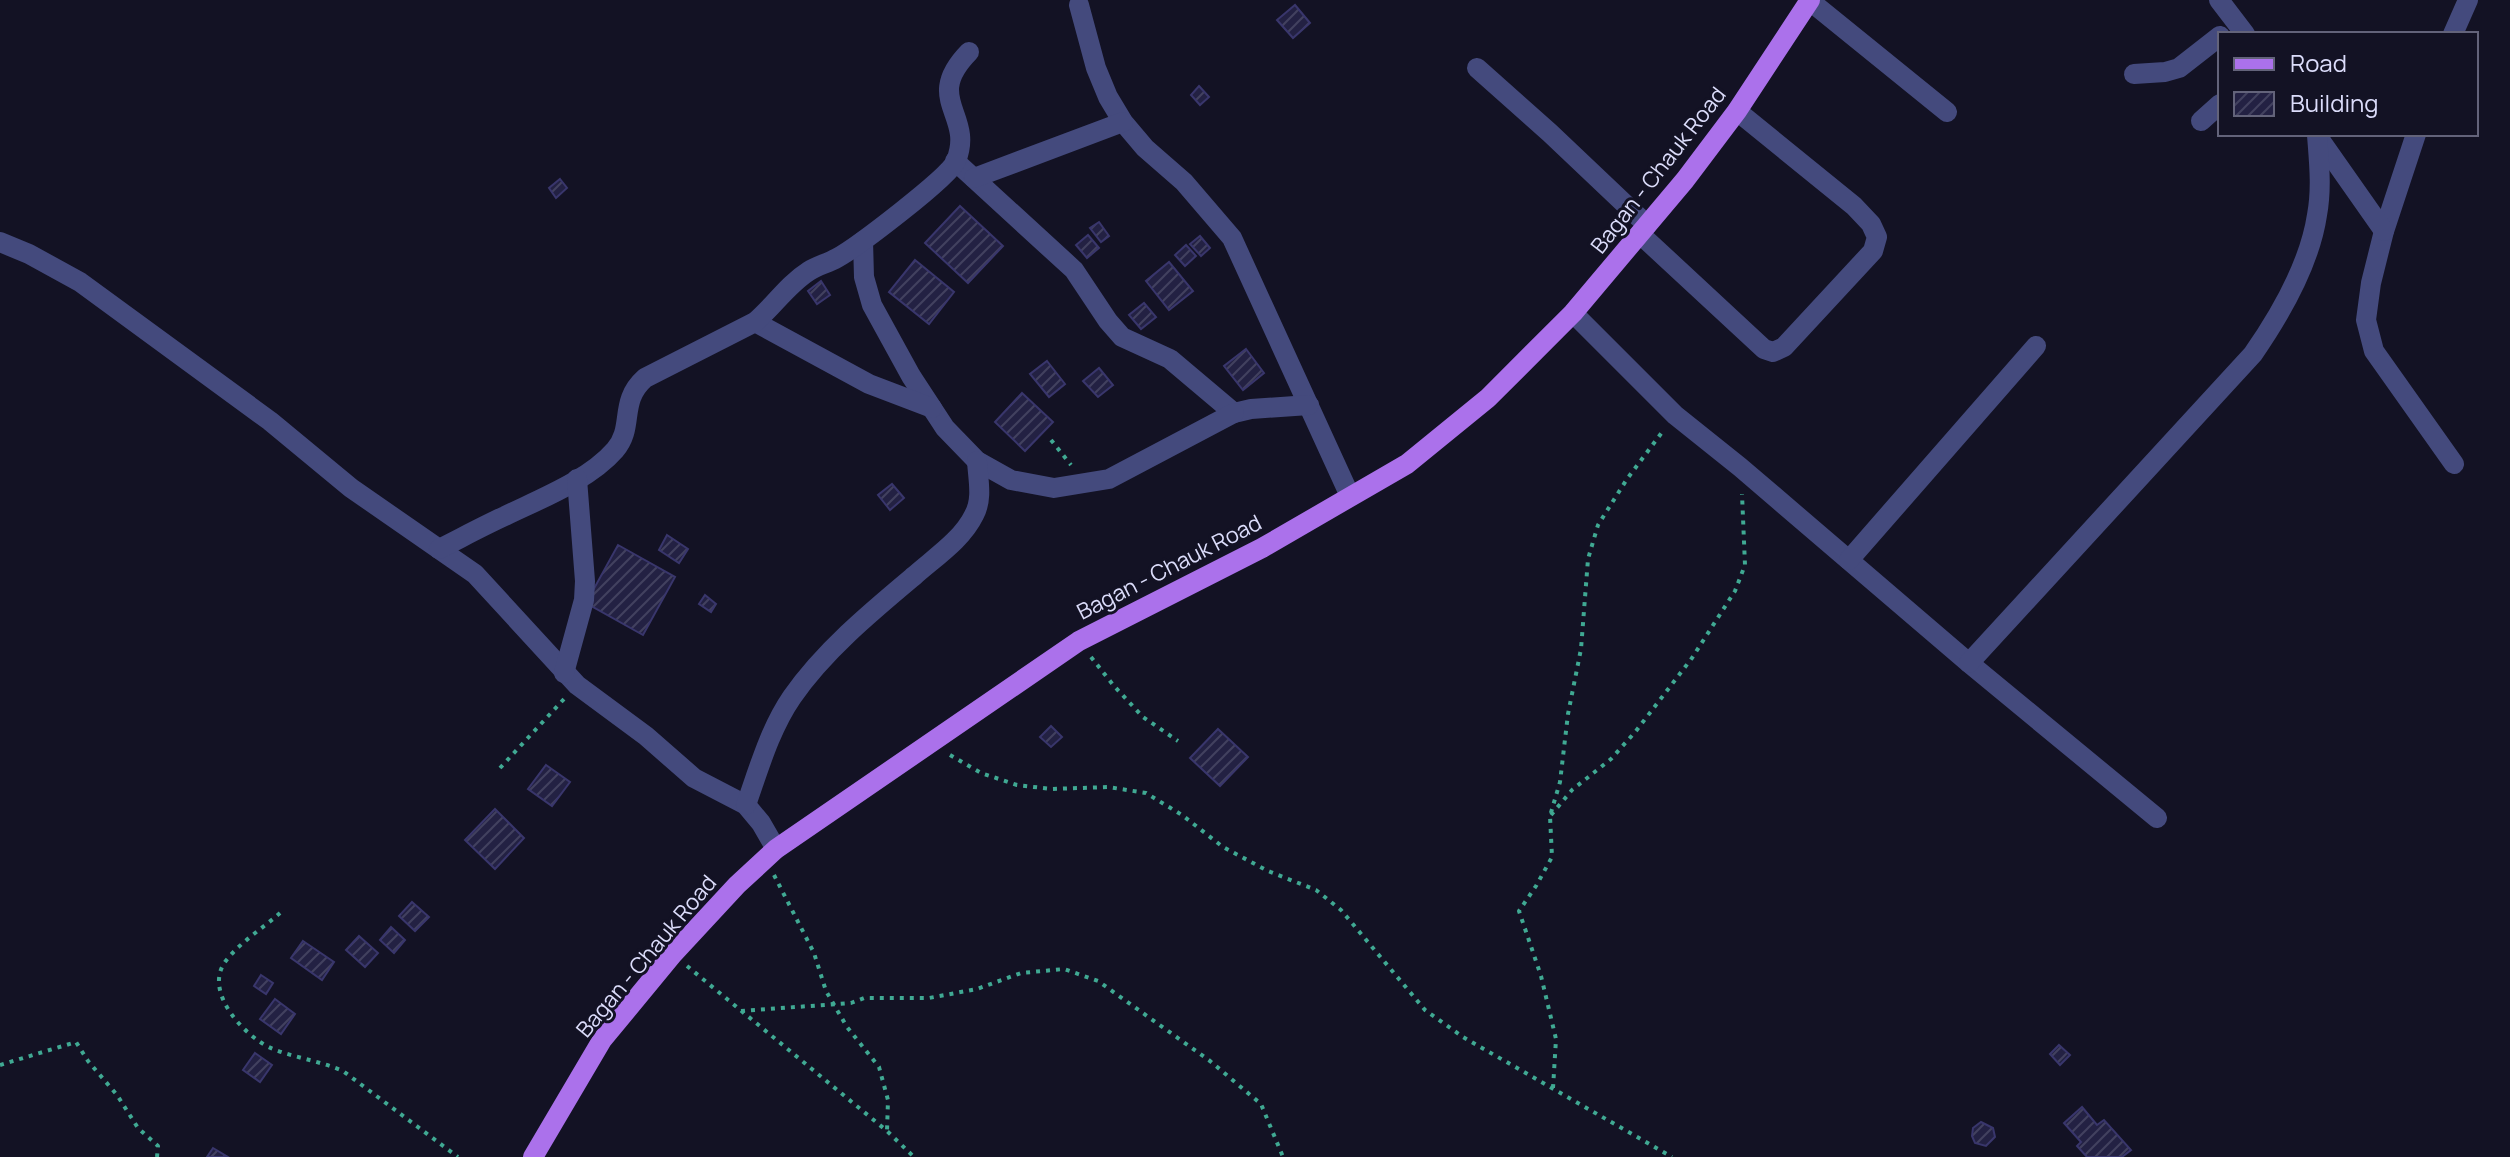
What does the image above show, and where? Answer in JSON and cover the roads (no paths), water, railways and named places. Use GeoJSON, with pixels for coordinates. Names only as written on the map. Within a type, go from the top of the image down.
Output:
{"type":"FeatureCollection","features":[{"type":"Feature","properties":{"kind":"main road","name":"Bagan - Chauk Road"},"geometry":{"type":"LineString","coordinates":[[533,1157],[602,1040],[673,954],[770,854],[1079,641],[1262,548],[1407,464],[1488,398],[1573,313],[1685,180],[1737,111],[1810,0]]}},
{"type":"Feature","properties":{"kind":"street"},"geometry":{"type":"LineString","coordinates":[[1810,0],[1947,112]]}},
{"type":"Feature","properties":{"kind":"street"},"geometry":{"type":"LineString","coordinates":[[2219,0],[2231,31]]}},
{"type":"Feature","properties":{"kind":"street"},"geometry":{"type":"LineString","coordinates":[[2454,32],[2468,0]]}},
{"type":"Feature","properties":{"kind":"street"},"geometry":{"type":"LineString","coordinates":[[1079,5],[1096,68],[1123,122],[1145,148],[1184,182],[1232,238],[1350,496]]}},
{"type":"Feature","properties":{"kind":"street"},"geometry":{"type":"LineString","coordinates":[[2134,74],[2179,68],[2218,40]]}},
{"type":"Feature","properties":{"kind":"street"},"geometry":{"type":"LineString","coordinates":[[439,549],[577,479],[618,447],[626,427],[628,403],[637,385],[645,378],[755,322],[790,286],[811,270],[863,241],[937,183],[955,161],[960,132],[948,95],[948,81],[954,67],[969,52]]}},
{"type":"Feature","properties":{"kind":"street"},"geometry":{"type":"LineString","coordinates":[[1477,68],[1550,133],[1764,349],[1773,352],[1784,347],[1873,251],[1877,237],[1871,224],[1854,206],[1737,111]]}},
{"type":"Feature","properties":{"kind":"street"},"geometry":{"type":"LineString","coordinates":[[2201,121],[2218,106]]}},
{"type":"Feature","properties":{"kind":"street"},"geometry":{"type":"LineString","coordinates":[[974,178],[1123,122]]}},
{"type":"Feature","properties":{"kind":"street"},"geometry":{"type":"LineString","coordinates":[[1969,663],[2253,354],[2278,319],[2313,236],[2320,189],[2316,136]]}},
{"type":"Feature","properties":{"kind":"street"},"geometry":{"type":"LineString","coordinates":[[2317,136],[2384,231]]}},
{"type":"Feature","properties":{"kind":"street"},"geometry":{"type":"LineString","coordinates":[[2415,136],[2384,231],[2367,302],[2366,320],[2374,351],[2454,464]]}},
{"type":"Feature","properties":{"kind":"street"},"geometry":{"type":"LineString","coordinates":[[955,161],[1074,270],[1122,337],[1170,359],[1234,413]]}},
{"type":"Feature","properties":{"kind":"street"},"geometry":{"type":"LineString","coordinates":[[863,241],[864,277],[872,305],[911,376],[945,428],[977,461],[1011,480],[1054,488],[1109,479],[1234,413],[1309,405]]}},
{"type":"Feature","properties":{"kind":"street"},"geometry":{"type":"LineString","coordinates":[[0,242],[80,282],[270,421],[351,488],[475,574],[571,679],[646,736],[694,778],[746,805],[761,823],[770,854]]}},
{"type":"Feature","properties":{"kind":"street"},"geometry":{"type":"LineString","coordinates":[[1573,313],[1675,415],[2157,818]]}},
{"type":"Feature","properties":{"kind":"street"},"geometry":{"type":"LineString","coordinates":[[755,322],[869,384],[932,408]]}},
{"type":"Feature","properties":{"kind":"street"},"geometry":{"type":"LineString","coordinates":[[1849,560],[2036,346]]}},
{"type":"Feature","properties":{"kind":"street"},"geometry":{"type":"LineString","coordinates":[[746,805],[767,744],[791,698],[820,663],[965,530],[976,512],[980,496],[977,461]]}},
{"type":"Feature","properties":{"kind":"street"},"geometry":{"type":"LineString","coordinates":[[571,679],[585,581],[577,479]]}}]}
